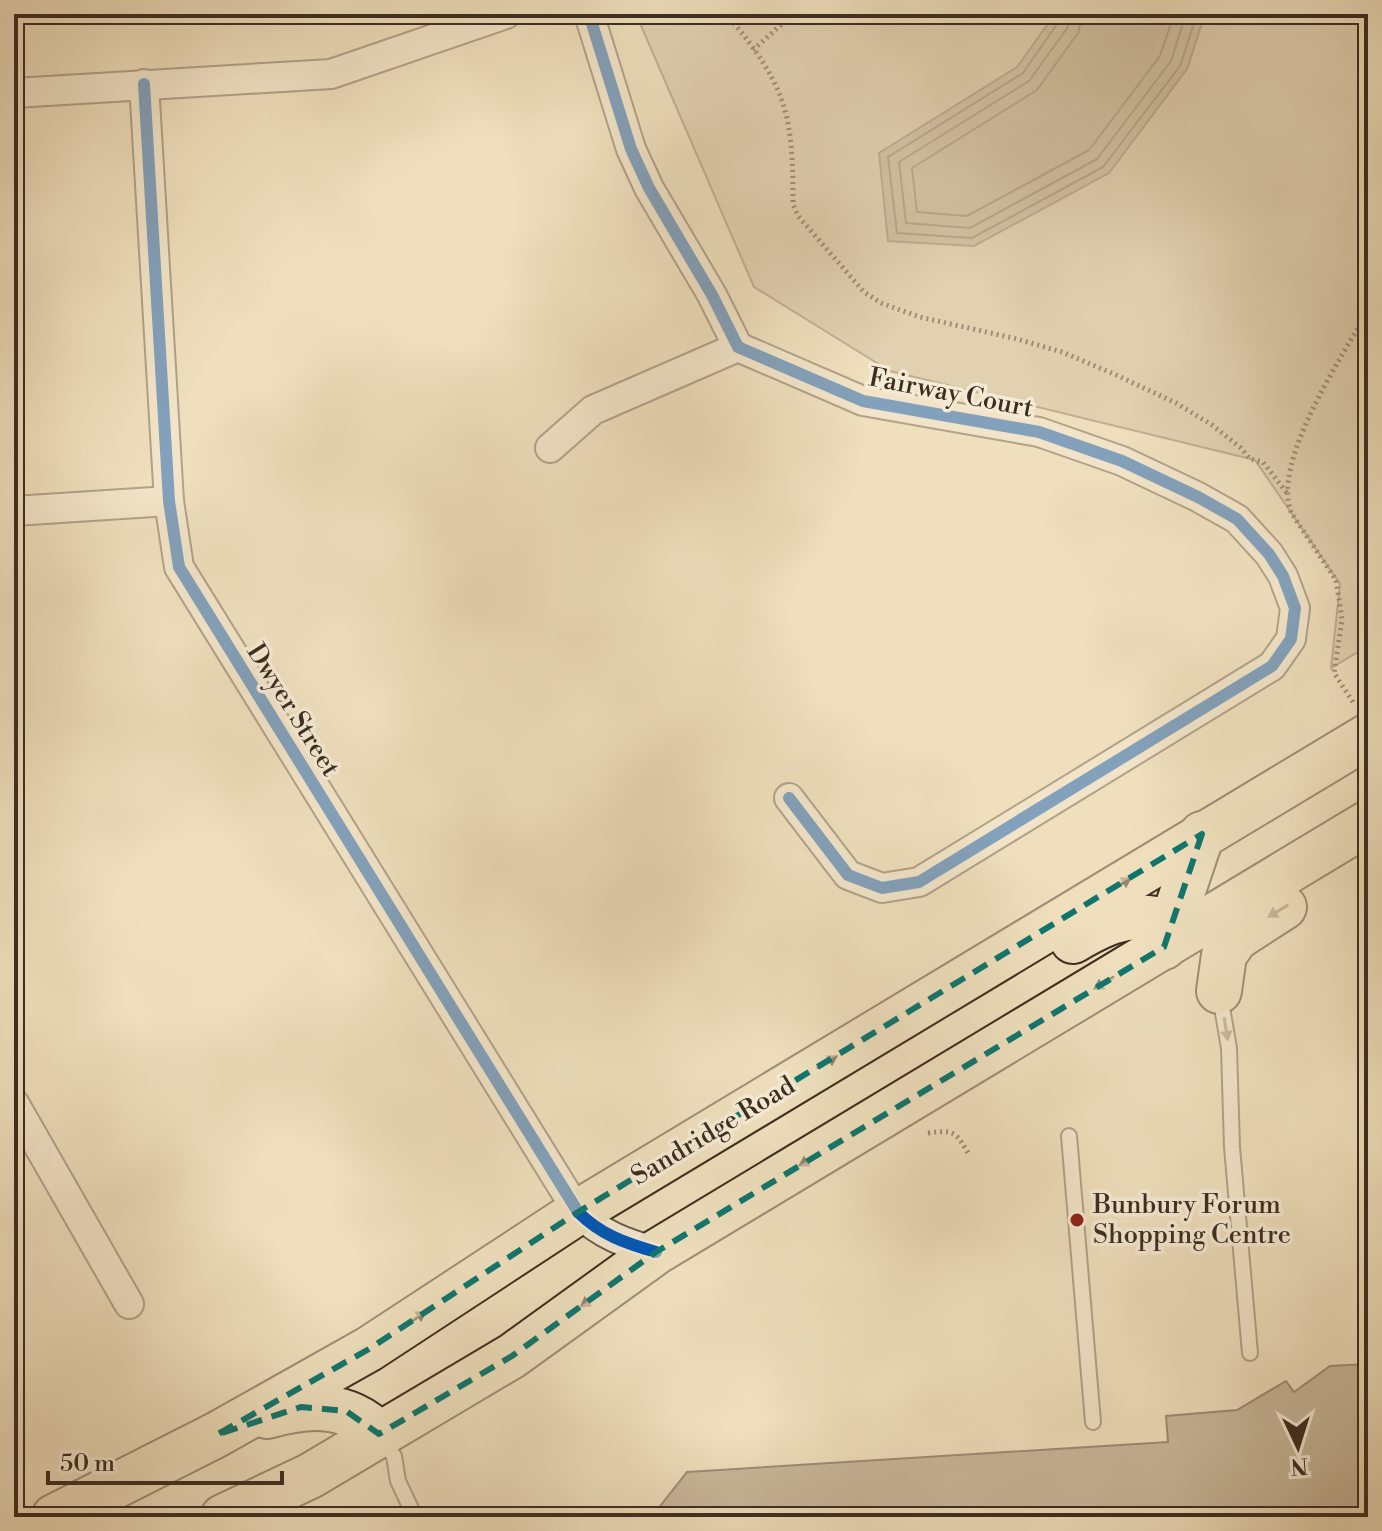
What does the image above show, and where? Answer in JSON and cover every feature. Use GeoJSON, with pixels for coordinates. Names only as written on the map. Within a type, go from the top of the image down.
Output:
{"type":"FeatureCollection","features":[{"type":"Feature","properties":{"kind":"main road","name":"Sandridge Road"},"geometry":{"type":"LineString","coordinates":[[54,1517],[216,1435],[369,1349],[578,1212],[1202,834],[1362,721]]}},
{"type":"Feature","properties":{"kind":"main road"},"geometry":{"type":"LineString","coordinates":[[223,1517],[310,1476],[367,1438],[512,1356],[656,1252],[1193,949],[1368,823]]}},
{"type":"Feature","properties":{"kind":"main road"},"geometry":{"type":"LineString","coordinates":[[1193,949],[1202,834]]}},
{"type":"Feature","properties":{"kind":"main road"},"geometry":{"type":"LineString","coordinates":[[870,1036],[939,1020],[1104,923],[1123,917],[1148,916],[1193,949],[1224,955],[1236,938],[1368,855]]}},
{"type":"Feature","properties":{"kind":"main road"},"geometry":{"type":"LineString","coordinates":[[367,1438],[356,1376],[369,1349]]}},
{"type":"Feature","properties":{"kind":"main road"},"geometry":{"type":"LineString","coordinates":[[216,1435],[265,1416],[301,1407],[367,1438]]}},
{"type":"Feature","properties":{"kind":"street"},"geometry":{"type":"LineString","coordinates":[[14,93],[331,74],[506,14]]}},
{"type":"Feature","properties":{"kind":"street"},"geometry":{"type":"LineString","coordinates":[[550,448],[593,410],[738,347],[712,295],[649,188],[631,149],[589,14]]}},
{"type":"Feature","properties":{"kind":"street","name":"Dwyer Street"},"geometry":{"type":"LineString","coordinates":[[144,84],[169,501],[179,567],[578,1212],[593,1228],[620,1242],[656,1252]]}},
{"type":"Feature","properties":{"kind":"street","name":"Fairway Court"},"geometry":{"type":"LineString","coordinates":[[738,347],[863,401],[1039,432],[1122,461],[1237,519],[1269,554],[1283,576],[1295,608],[1291,639],[1272,666],[919,882],[882,888],[848,875],[789,798]]}},
{"type":"Feature","properties":{"kind":"street"},"geometry":{"type":"LineString","coordinates":[[14,511],[169,501]]}},
{"type":"Feature","properties":{"kind":"street"},"geometry":{"type":"LineString","coordinates":[[14,1103],[129,1304]]}},
{"type":"Feature","properties":{"kind":"lane"},"geometry":{"type":"LineString","coordinates":[[1193,949],[1229,1048],[1232,1147],[1250,1353]]}},
{"type":"Feature","properties":{"kind":"lane"},"geometry":{"type":"LineString","coordinates":[[1069,1136],[1093,1422]]}},
{"type":"Feature","properties":{"kind":"lane"},"geometry":{"type":"LineString","coordinates":[[367,1438],[398,1481],[415,1517]]}},
{"type":"Feature","properties":{"kind":"path"},"geometry":{"type":"LineString","coordinates":[[726,14],[772,79],[787,117],[793,204],[798,216],[864,292],[881,303],[920,317],[1062,352],[1139,385],[1212,425],[1250,459],[1263,462],[1287,493]]}},
{"type":"Feature","properties":{"kind":"path"},"geometry":{"type":"LineString","coordinates":[[753,50],[793,14]]}},
{"type":"Feature","properties":{"kind":"path"},"geometry":{"type":"LineString","coordinates":[[1362,721],[1334,673],[1342,619],[1336,580],[1292,514],[1287,493],[1301,432],[1368,311]]}},
{"type":"Feature","properties":{"kind":"path"},"geometry":{"type":"LineString","coordinates":[[920,1135],[947,1130],[957,1134],[970,1156]]}},
{"type":"Feature","properties":{"kind":"highlighted area"},"geometry":{"type":"Polygon","coordinates":[[[1202,834],[1164,947],[656,1252],[512,1356],[379,1434],[346,1411],[301,1407],[216,1435],[369,1349],[578,1212],[1202,834]]]}},
{"type":"Feature","properties":{"kind":"shaded area"},"geometry":{"type":"Polygon","coordinates":[[[636,14],[1368,14],[1368,646],[1331,668],[1340,584],[1255,460],[890,371],[754,287],[636,14]]]}},
{"type":"Feature","properties":{"kind":"water"},"geometry":{"type":"Polygon","coordinates":[[[1055,14],[1205,14],[1187,69],[1109,173],[974,246],[888,241],[879,153],[1017,67],[1055,14]]]}},
{"type":"Feature","properties":{"kind":"building"},"geometry":{"type":"Polygon","coordinates":[[[14,14],[94,14],[14,23],[14,14]]]}},
{"type":"Feature","properties":{"kind":"building"},"geometry":{"type":"Polygon","coordinates":[[[1368,1364],[1368,1517],[658,1517],[657,1510],[687,1472],[1168,1442],[1166,1416],[1237,1410],[1286,1381],[1294,1392],[1330,1366],[1368,1364]]]}},
{"type":"Feature","properties":{"kind":"cycle path"},"geometry":{"type":"LineString","coordinates":[[589,14],[631,149],[649,188],[712,295],[738,347],[863,401],[1039,432],[1122,461],[1237,519],[1269,554],[1283,576],[1295,608],[1291,639],[1272,666],[919,882],[882,888],[848,875],[789,798]]}},
{"type":"Feature","properties":{"kind":"cycle path"},"geometry":{"type":"LineString","coordinates":[[144,84],[169,501],[179,567],[578,1212],[614,1237],[656,1252]]}},
{"type":"Feature","properties":{"kind":"place","name":"Bunbury Forum Shopping Centre"},"geometry":{"type":"Point","coordinates":[1077,1220]}}]}
